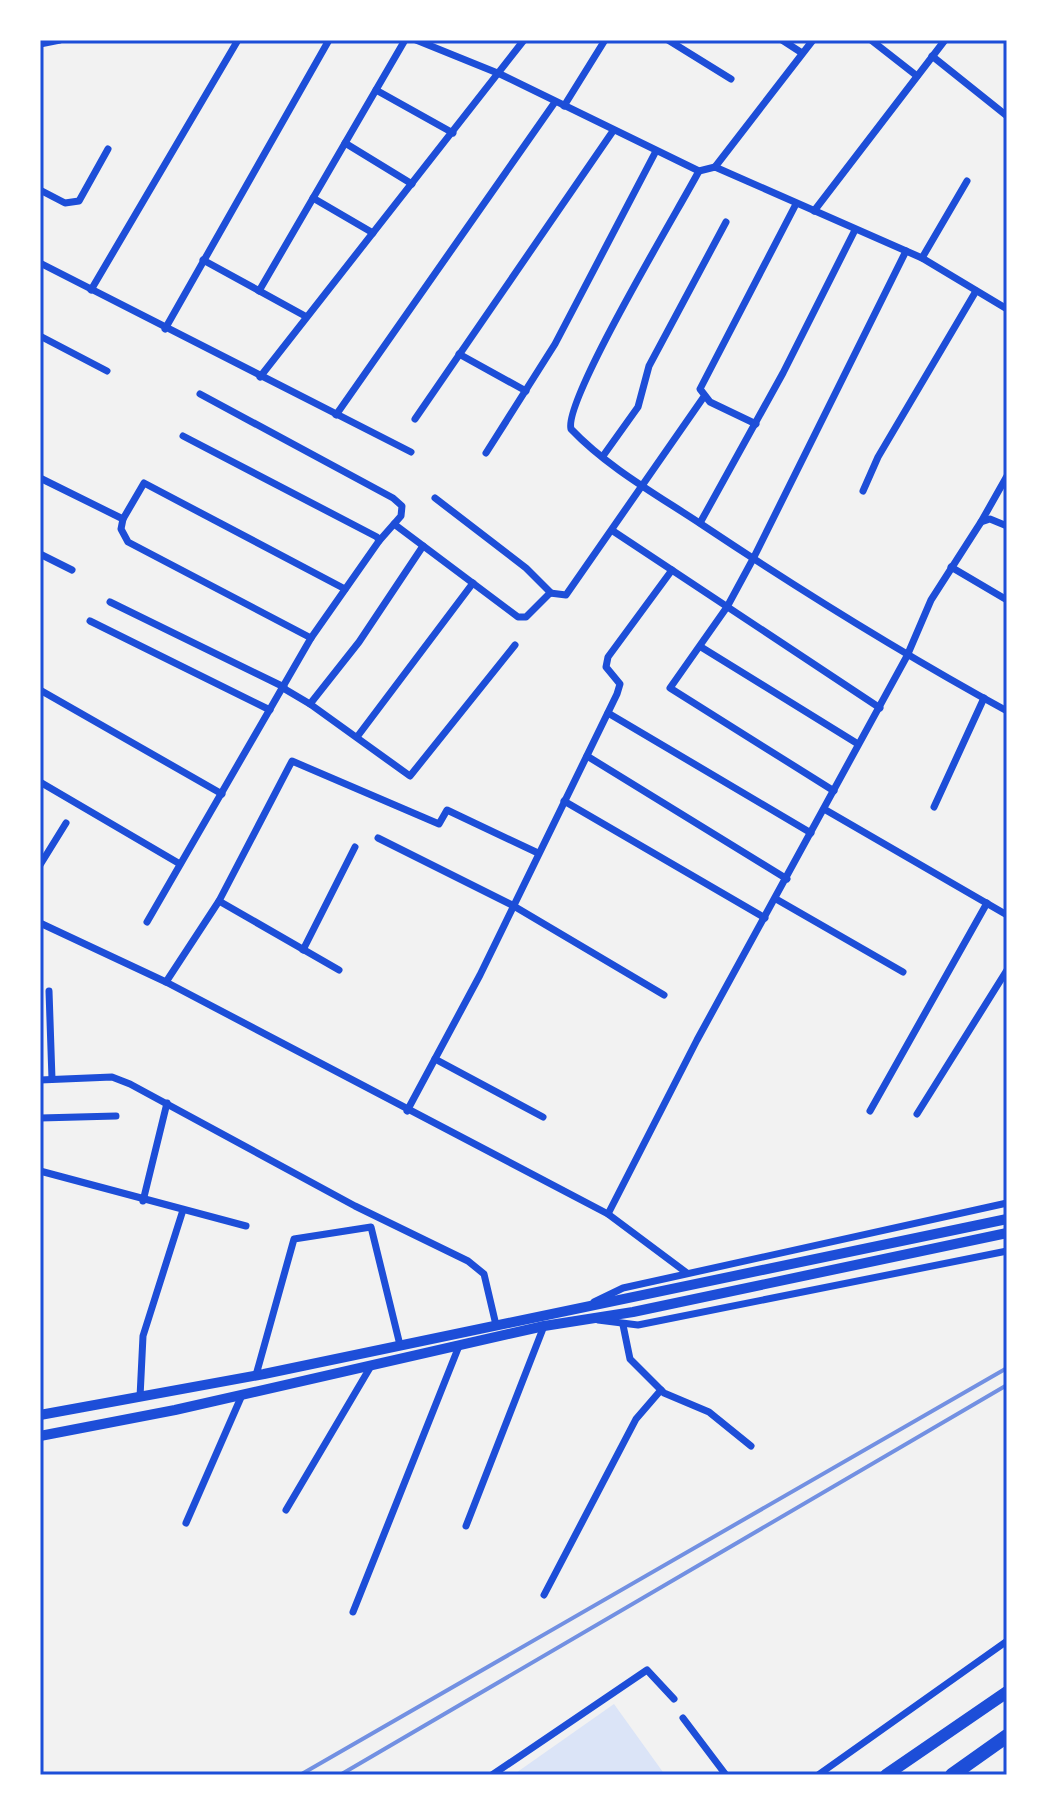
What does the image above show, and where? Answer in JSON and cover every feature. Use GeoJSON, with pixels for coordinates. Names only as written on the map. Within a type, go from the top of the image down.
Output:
{"type":"FeatureCollection","features":[{"type":"Feature","properties":{"kind":"highway"},"geometry":{"type":"LineString","coordinates":[[886,1775],[1007,1692]]}},
{"type":"Feature","properties":{"kind":"highway"},"geometry":{"type":"LineString","coordinates":[[952,1775],[1007,1736]]}},
{"type":"Feature","properties":{"kind":"main road"},"geometry":{"type":"LineString","coordinates":[[40,1415],[256,1375],[1007,1219]]}},
{"type":"Feature","properties":{"kind":"main road"},"geometry":{"type":"LineString","coordinates":[[40,1436],[242,1395],[544,1326],[648,1308],[1007,1233]]}},
{"type":"Feature","properties":{"kind":"street"},"geometry":{"type":"LineString","coordinates":[[40,44],[60,40]]}},
{"type":"Feature","properties":{"kind":"street"},"geometry":{"type":"LineString","coordinates":[[91,290],[238,40]]}},
{"type":"Feature","properties":{"kind":"street"},"geometry":{"type":"LineString","coordinates":[[165,329],[329,40]]}},
{"type":"Feature","properties":{"kind":"street"},"geometry":{"type":"LineString","coordinates":[[259,291],[405,40]]}},
{"type":"Feature","properties":{"kind":"street"},"geometry":{"type":"LineString","coordinates":[[416,40],[500,74],[699,171],[715,167],[922,258],[1007,309]]}},
{"type":"Feature","properties":{"kind":"street"},"geometry":{"type":"LineString","coordinates":[[260,377],[524,40]]}},
{"type":"Feature","properties":{"kind":"street"},"geometry":{"type":"LineString","coordinates":[[564,106],[605,40]]}},
{"type":"Feature","properties":{"kind":"street"},"geometry":{"type":"LineString","coordinates":[[668,40],[731,79]]}},
{"type":"Feature","properties":{"kind":"street"},"geometry":{"type":"LineString","coordinates":[[782,40],[802,53]]}},
{"type":"Feature","properties":{"kind":"street"},"geometry":{"type":"LineString","coordinates":[[715,167],[813,40]]}},
{"type":"Feature","properties":{"kind":"street"},"geometry":{"type":"LineString","coordinates":[[871,40],[917,76]]}},
{"type":"Feature","properties":{"kind":"street"},"geometry":{"type":"LineString","coordinates":[[814,211],[945,40]]}},
{"type":"Feature","properties":{"kind":"street"},"geometry":{"type":"LineString","coordinates":[[932,56],[1007,116]]}},
{"type":"Feature","properties":{"kind":"street"},"geometry":{"type":"LineString","coordinates":[[376,90],[453,133]]}},
{"type":"Feature","properties":{"kind":"street"},"geometry":{"type":"LineString","coordinates":[[336,415],[555,102]]}},
{"type":"Feature","properties":{"kind":"street"},"geometry":{"type":"LineString","coordinates":[[415,419],[613,131]]}},
{"type":"Feature","properties":{"kind":"street"},"geometry":{"type":"LineString","coordinates":[[345,143],[412,184]]}},
{"type":"Feature","properties":{"kind":"street"},"geometry":{"type":"LineString","coordinates":[[40,190],[65,203],[79,201],[108,149]]}},
{"type":"Feature","properties":{"kind":"street"},"geometry":{"type":"LineString","coordinates":[[486,453],[555,344],[656,151]]}},
{"type":"Feature","properties":{"kind":"street"},"geometry":{"type":"LineString","coordinates":[[699,171],[584,381],[571,412],[571,429],[643,486],[753,559],[907,656],[1007,711]]}},
{"type":"Feature","properties":{"kind":"street"},"geometry":{"type":"LineString","coordinates":[[922,258],[967,181]]}},
{"type":"Feature","properties":{"kind":"street"},"geometry":{"type":"LineString","coordinates":[[313,198],[373,233]]}},
{"type":"Feature","properties":{"kind":"street"},"geometry":{"type":"LineString","coordinates":[[756,424],[703,398],[700,389],[703,377],[796,204]]}},
{"type":"Feature","properties":{"kind":"street"},"geometry":{"type":"LineString","coordinates":[[603,456],[638,407],[649,366],[726,222]]}},
{"type":"Feature","properties":{"kind":"street"},"geometry":{"type":"LineString","coordinates":[[700,523],[756,424],[855,230]]}},
{"type":"Feature","properties":{"kind":"street"},"geometry":{"type":"LineString","coordinates":[[834,791],[670,688],[727,607],[753,559],[906,251]]}},
{"type":"Feature","properties":{"kind":"street"},"geometry":{"type":"LineString","coordinates":[[203,260],[305,316]]}},
{"type":"Feature","properties":{"kind":"street"},"geometry":{"type":"LineString","coordinates":[[40,263],[411,452]]}},
{"type":"Feature","properties":{"kind":"street"},"geometry":{"type":"LineString","coordinates":[[863,491],[878,457],[976,291]]}},
{"type":"Feature","properties":{"kind":"street"},"geometry":{"type":"LineString","coordinates":[[40,336],[107,371]]}},
{"type":"Feature","properties":{"kind":"street"},"geometry":{"type":"LineString","coordinates":[[459,354],[526,391]]}},
{"type":"Feature","properties":{"kind":"street"},"geometry":{"type":"LineString","coordinates":[[147,922],[311,638],[379,541],[401,516],[402,506],[393,498],[200,394]]}},
{"type":"Feature","properties":{"kind":"street"},"geometry":{"type":"LineString","coordinates":[[435,498],[526,568],[551,593],[566,595],[703,398]]}},
{"type":"Feature","properties":{"kind":"street"},"geometry":{"type":"LineString","coordinates":[[183,436],[377,537],[379,541]]}},
{"type":"Feature","properties":{"kind":"street"},"geometry":{"type":"LineString","coordinates":[[608,1214],[697,1040],[880,708],[931,600],[1007,476]]}},
{"type":"Feature","properties":{"kind":"street"},"geometry":{"type":"LineString","coordinates":[[40,478],[123,519]]}},
{"type":"Feature","properties":{"kind":"street"},"geometry":{"type":"LineString","coordinates":[[311,638],[128,542],[121,529],[123,519],[144,483],[345,589]]}},
{"type":"Feature","properties":{"kind":"street"},"geometry":{"type":"LineString","coordinates":[[981,522],[990,519],[1007,526]]}},
{"type":"Feature","properties":{"kind":"street"},"geometry":{"type":"LineString","coordinates":[[394,524],[520,618],[530,614],[551,593]]}},
{"type":"Feature","properties":{"kind":"street"},"geometry":{"type":"LineString","coordinates":[[613,531],[880,708]]}},
{"type":"Feature","properties":{"kind":"street"},"geometry":{"type":"LineString","coordinates":[[310,704],[359,642],[423,546]]}},
{"type":"Feature","properties":{"kind":"street"},"geometry":{"type":"LineString","coordinates":[[40,554],[72,570]]}},
{"type":"Feature","properties":{"kind":"street"},"geometry":{"type":"LineString","coordinates":[[951,567],[1007,600]]}},
{"type":"Feature","properties":{"kind":"street"},"geometry":{"type":"LineString","coordinates":[[407,1111],[620,688],[618,680],[606,667],[608,657],[672,570]]}},
{"type":"Feature","properties":{"kind":"street"},"geometry":{"type":"LineString","coordinates":[[357,737],[473,583]]}},
{"type":"Feature","properties":{"kind":"street"},"geometry":{"type":"LineString","coordinates":[[110,602],[283,687],[410,776],[515,645]]}},
{"type":"Feature","properties":{"kind":"street"},"geometry":{"type":"LineString","coordinates":[[90,621],[270,710]]}},
{"type":"Feature","properties":{"kind":"street"},"geometry":{"type":"LineString","coordinates":[[701,647],[858,744]]}},
{"type":"Feature","properties":{"kind":"street"},"geometry":{"type":"LineString","coordinates":[[40,690],[222,794]]}},
{"type":"Feature","properties":{"kind":"street"},"geometry":{"type":"LineString","coordinates":[[934,807],[984,698]]}},
{"type":"Feature","properties":{"kind":"street"},"geometry":{"type":"LineString","coordinates":[[608,713],[811,833]]}},
{"type":"Feature","properties":{"kind":"street"},"geometry":{"type":"LineString","coordinates":[[587,756],[787,879]]}},
{"type":"Feature","properties":{"kind":"street"},"geometry":{"type":"LineString","coordinates":[[166,982],[219,901],[292,761],[382,796],[439,824],[447,810],[538,853]]}},
{"type":"Feature","properties":{"kind":"street"},"geometry":{"type":"LineString","coordinates":[[40,782],[180,864]]}},
{"type":"Feature","properties":{"kind":"street"},"geometry":{"type":"LineString","coordinates":[[564,801],[765,918]]}},
{"type":"Feature","properties":{"kind":"street"},"geometry":{"type":"LineString","coordinates":[[824,809],[1007,915]]}},
{"type":"Feature","properties":{"kind":"street"},"geometry":{"type":"LineString","coordinates":[[40,865],[66,823]]}},
{"type":"Feature","properties":{"kind":"street"},"geometry":{"type":"LineString","coordinates":[[378,838],[512,905],[664,995]]}},
{"type":"Feature","properties":{"kind":"street"},"geometry":{"type":"LineString","coordinates":[[303,950],[355,847]]}},
{"type":"Feature","properties":{"kind":"street"},"geometry":{"type":"LineString","coordinates":[[776,899],[903,972]]}},
{"type":"Feature","properties":{"kind":"street"},"geometry":{"type":"LineString","coordinates":[[219,901],[339,970]]}},
{"type":"Feature","properties":{"kind":"street"},"geometry":{"type":"LineString","coordinates":[[870,1111],[987,903]]}},
{"type":"Feature","properties":{"kind":"street"},"geometry":{"type":"LineString","coordinates":[[40,923],[166,982],[608,1214],[687,1273]]}},
{"type":"Feature","properties":{"kind":"street"},"geometry":{"type":"LineString","coordinates":[[917,1114],[1007,970]]}},
{"type":"Feature","properties":{"kind":"street"},"geometry":{"type":"LineString","coordinates":[[49,991],[52,1079]]}},
{"type":"Feature","properties":{"kind":"street"},"geometry":{"type":"LineString","coordinates":[[435,1059],[543,1117]]}},
{"type":"Feature","properties":{"kind":"street"},"geometry":{"type":"LineString","coordinates":[[40,1080],[112,1077],[167,1103],[355,1206],[468,1261],[484,1274],[496,1325]]}},
{"type":"Feature","properties":{"kind":"street"},"geometry":{"type":"LineString","coordinates":[[143,1201],[167,1103]]}},
{"type":"Feature","properties":{"kind":"street"},"geometry":{"type":"LineString","coordinates":[[40,1118],[116,1116]]}},
{"type":"Feature","properties":{"kind":"street"},"geometry":{"type":"LineString","coordinates":[[40,1171],[143,1201],[246,1226]]}},
{"type":"Feature","properties":{"kind":"street"},"geometry":{"type":"LineString","coordinates":[[1007,1203],[623,1288],[590,1304],[592,1319],[623,1325],[675,1318],[1007,1251]]}},
{"type":"Feature","properties":{"kind":"street"},"geometry":{"type":"LineString","coordinates":[[140,1397],[143,1336],[183,1210]]}},
{"type":"Feature","properties":{"kind":"street"},"geometry":{"type":"LineString","coordinates":[[256,1375],[294,1239],[371,1227],[400,1345]]}},
{"type":"Feature","properties":{"kind":"street"},"geometry":{"type":"LineString","coordinates":[[623,1325],[630,1359],[661,1390],[709,1412],[751,1446]]}},
{"type":"Feature","properties":{"kind":"street"},"geometry":{"type":"LineString","coordinates":[[466,1526],[544,1326]]}},
{"type":"Feature","properties":{"kind":"street"},"geometry":{"type":"LineString","coordinates":[[353,1612],[459,1346]]}},
{"type":"Feature","properties":{"kind":"street"},"geometry":{"type":"LineString","coordinates":[[286,1510],[371,1366]]}},
{"type":"Feature","properties":{"kind":"street"},"geometry":{"type":"LineString","coordinates":[[544,1595],[636,1419],[661,1390]]}},
{"type":"Feature","properties":{"kind":"street"},"geometry":{"type":"LineString","coordinates":[[186,1523],[242,1395]]}},
{"type":"Feature","properties":{"kind":"street"},"geometry":{"type":"LineString","coordinates":[[818,1775],[1007,1641]]}},
{"type":"Feature","properties":{"kind":"street"},"geometry":{"type":"LineString","coordinates":[[492,1775],[647,1670],[674,1699]]}},
{"type":"Feature","properties":{"kind":"street"},"geometry":{"type":"LineString","coordinates":[[683,1718],[726,1775]]}},
{"type":"Feature","properties":{"kind":"shaded area"},"geometry":{"type":"Polygon","coordinates":[[[614,1704],[665,1775],[513,1775],[614,1704]]]}},
{"type":"Feature","properties":{"kind":"railway"},"geometry":{"type":"LineString","coordinates":[[300,1775],[1007,1368]]}},
{"type":"Feature","properties":{"kind":"railway"},"geometry":{"type":"LineString","coordinates":[[340,1775],[1007,1385]]}}]}
